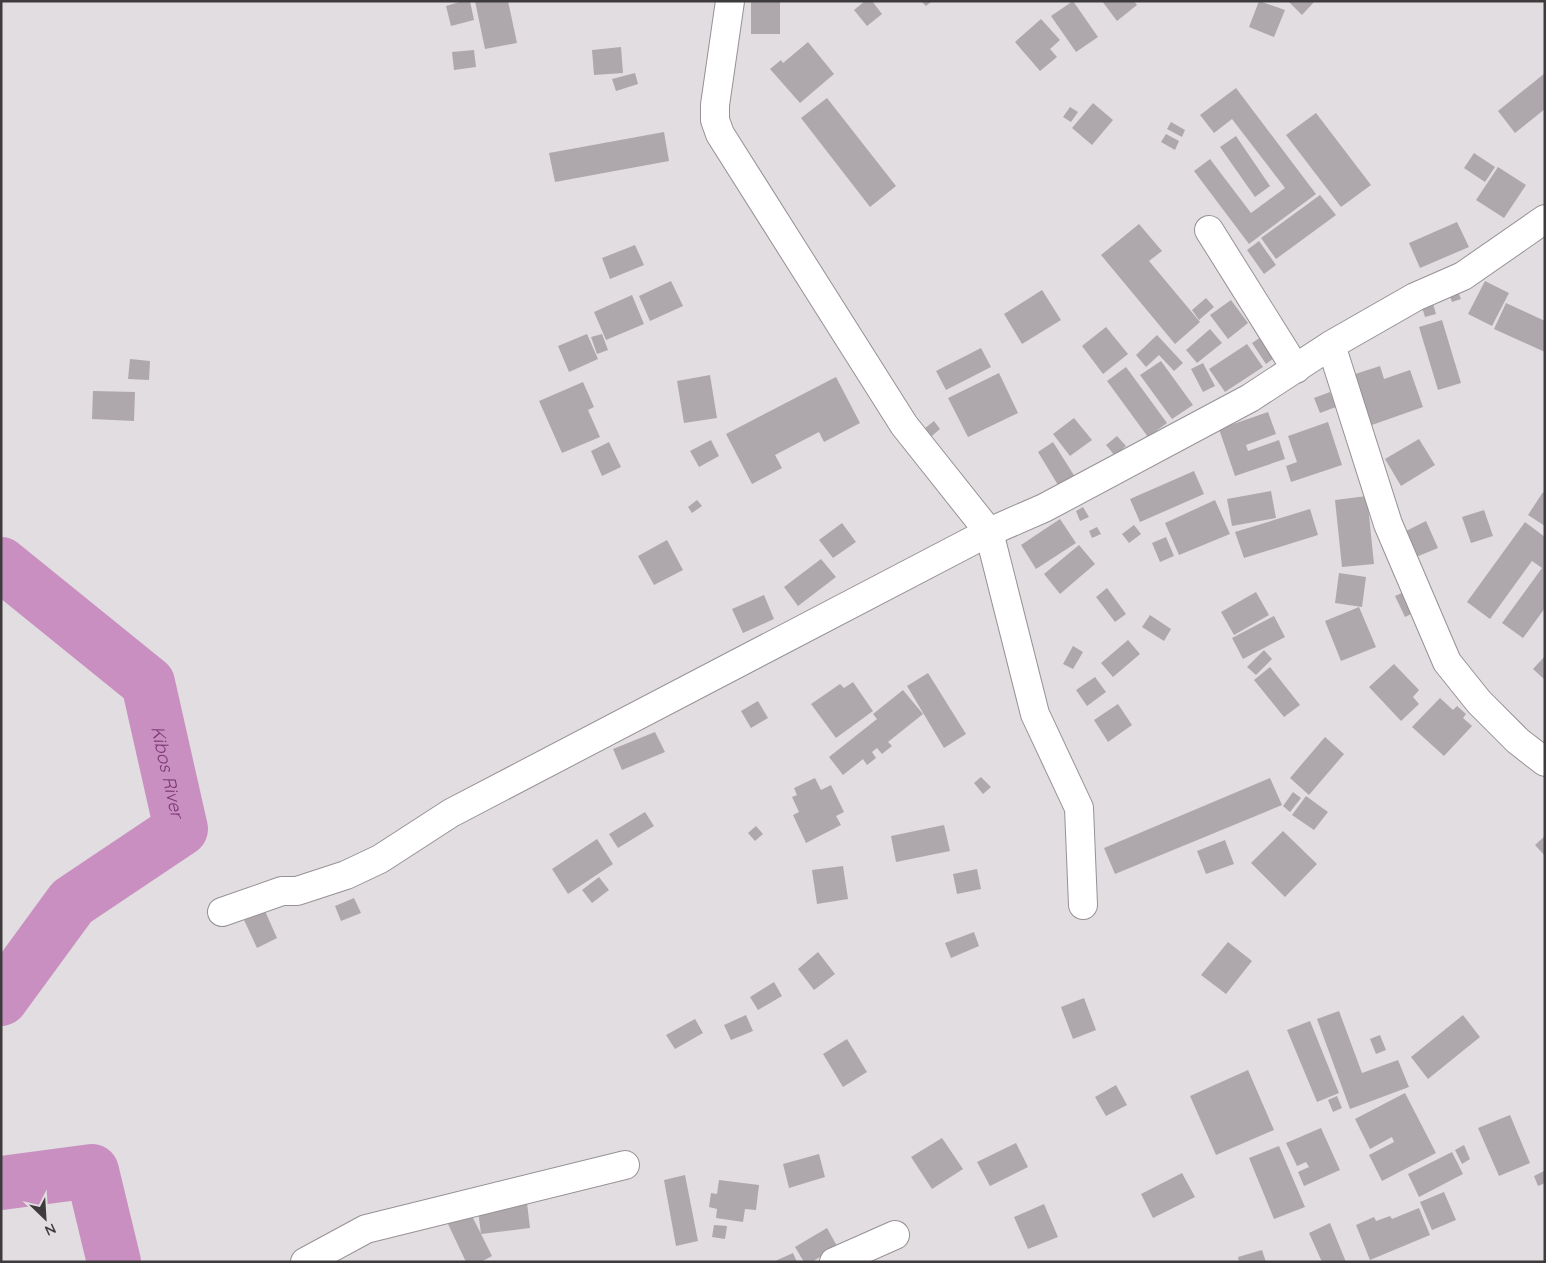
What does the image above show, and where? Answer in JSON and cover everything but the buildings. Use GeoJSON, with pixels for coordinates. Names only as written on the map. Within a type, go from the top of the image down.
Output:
{"type":"FeatureCollection","features":[{"type":"Feature","properties":{"kind":"street"},"geometry":{"type":"LineString","coordinates":[[730,1],[715,105],[715,120],[720,134],[904,424],[989,532],[1035,714],[1079,808],[1083,905]]}},
{"type":"Feature","properties":{"kind":"street"},"geometry":{"type":"LineString","coordinates":[[222,912],[282,891],[297,891],[320,884],[346,875],[380,859],[451,813],[989,532],[1053,504],[1250,398],[1331,345],[1415,297],[1463,276],[1545,219]]}},
{"type":"Feature","properties":{"kind":"street"},"geometry":{"type":"LineString","coordinates":[[1209,230],[1296,369]]}},
{"type":"Feature","properties":{"kind":"street"},"geometry":{"type":"LineString","coordinates":[[1331,345],[1388,524],[1447,662],[1478,702],[1518,741],[1545,762]]}},
{"type":"Feature","properties":{"kind":"street"},"geometry":{"type":"LineString","coordinates":[[305,1262],[366,1229],[625,1165]]}},
{"type":"Feature","properties":{"kind":"street"},"geometry":{"type":"LineString","coordinates":[[834,1262],[895,1235]]}},
{"type":"Feature","properties":{"kind":"waterway","name":"Kibos River"},"geometry":{"type":"LineString","coordinates":[[1,564],[148,683],[181,829],[72,902],[1,999]]}},
{"type":"Feature","properties":{"kind":"waterway","name":"Kibos River"},"geometry":{"type":"LineString","coordinates":[[1,1183],[92,1171],[114,1262]]}}]}
